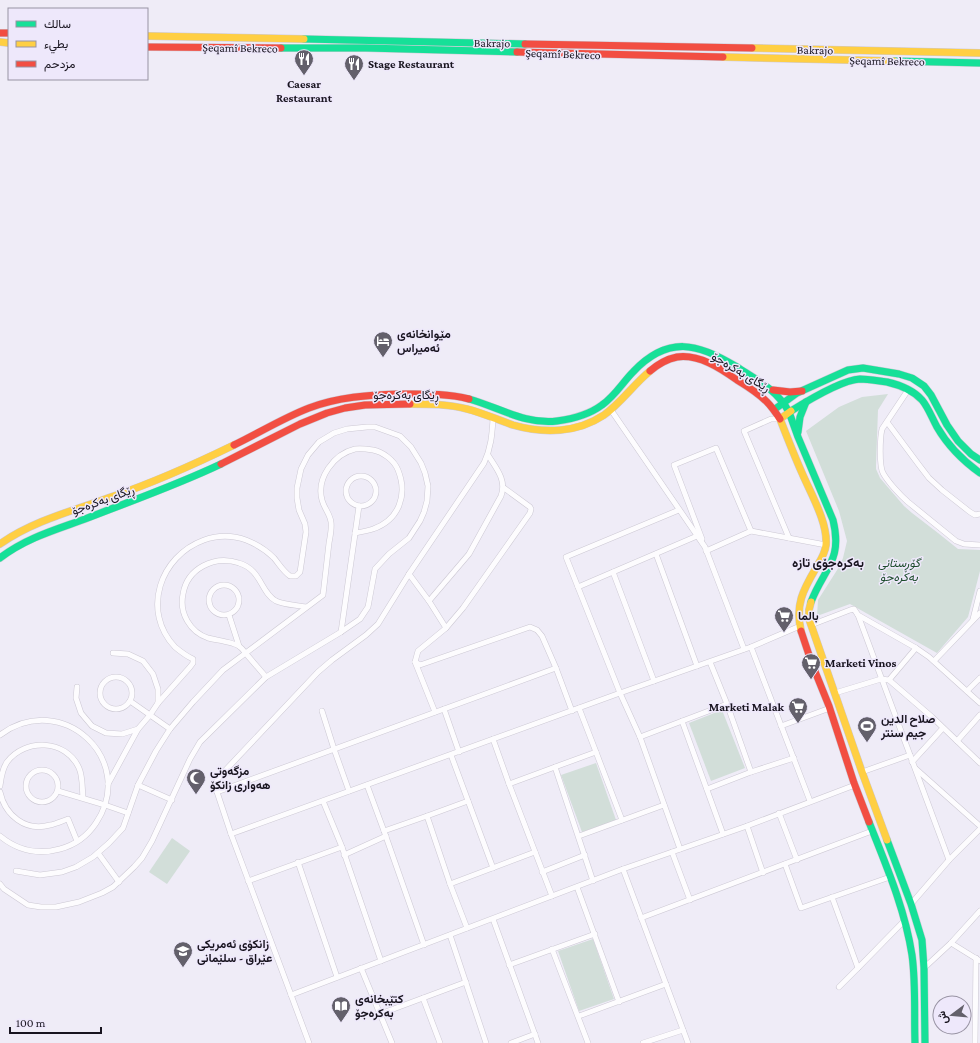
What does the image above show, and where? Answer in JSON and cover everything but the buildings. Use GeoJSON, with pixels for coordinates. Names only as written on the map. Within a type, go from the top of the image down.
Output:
{"type":"FeatureCollection","features":[{"type":"Feature","properties":{"kind":"main road","name":"Bakrajo"},"geometry":{"type":"LineString","coordinates":[[148,36],[980,53]]}},
{"type":"Feature","properties":{"kind":"main road"},"geometry":{"type":"LineString","coordinates":[[346,40],[346,48]]}},
{"type":"Feature","properties":{"kind":"main road","name":"Şeqamî Bekreco"},"geometry":{"type":"LineString","coordinates":[[148,46],[346,48],[980,63]]}},
{"type":"Feature","properties":{"kind":"main road","name":"ڕێگای بەکرەجۆ"},"geometry":{"type":"LineString","coordinates":[[0,544],[24,529],[191,466],[309,408],[341,398],[365,395],[427,393],[454,396],[479,401],[520,418],[531,421],[547,422],[584,414],[602,405],[644,362],[658,352],[671,347],[685,346],[702,350],[734,365],[771,389],[784,402],[833,520],[836,534],[836,550],[834,558],[816,589],[810,602],[808,613],[862,772],[912,904],[922,940],[925,1043]]}},
{"type":"Feature","properties":{"kind":"main road","name":"ڕێگای بەکرەجۆ"},"geometry":{"type":"LineString","coordinates":[[0,558],[28,540],[142,498],[228,461],[307,421],[336,411],[366,406],[416,403],[448,405],[466,409],[525,429],[557,431],[576,428],[591,423],[610,410],[657,366],[668,360],[683,357],[704,361],[717,367],[766,400],[775,410],[820,517],[826,534],[826,544]]}},
{"type":"Feature","properties":{"kind":"main road"},"geometry":{"type":"LineString","coordinates":[[775,410],[784,402],[802,391],[841,373],[863,368],[899,374],[912,378],[924,386],[931,395],[947,425],[958,441],[971,454],[980,460]]}},
{"type":"Feature","properties":{"kind":"main road"},"geometry":{"type":"LineString","coordinates":[[780,419],[807,401],[848,381],[861,379],[898,385],[919,397],[923,401],[941,434],[953,450],[980,473]]}},
{"type":"Feature","properties":{"kind":"main road"},"geometry":{"type":"LineString","coordinates":[[771,389],[790,392],[802,391]]}},
{"type":"Feature","properties":{"kind":"main road"},"geometry":{"type":"LineString","coordinates":[[789,441],[798,436],[799,419],[802,409],[807,401]]}},
{"type":"Feature","properties":{"kind":"main road"},"geometry":{"type":"LineString","coordinates":[[557,421],[557,431]]}},
{"type":"Feature","properties":{"kind":"main road"},"geometry":{"type":"LineString","coordinates":[[826,544],[823,556],[802,593],[798,613],[800,626],[830,708],[855,785],[895,891],[904,921],[913,967],[914,1043]]}},
{"type":"Feature","properties":{"kind":"main road"},"geometry":{"type":"LineString","coordinates":[[889,875],[898,869]]}},
{"type":"Feature","properties":{"kind":"main road"},"geometry":{"type":"LineString","coordinates":[[895,891],[901,888],[906,888]]}},
{"type":"Feature","properties":{"kind":"street"},"geometry":{"type":"LineString","coordinates":[[908,390],[882,429],[881,463],[884,473],[908,502],[956,540],[964,544],[980,546]]}},
{"type":"Feature","properties":{"kind":"street"},"geometry":{"type":"LineString","coordinates":[[610,410],[705,549]]}},
{"type":"Feature","properties":{"kind":"street"},"geometry":{"type":"LineString","coordinates":[[771,419],[775,410]]}},
{"type":"Feature","properties":{"kind":"street"},"geometry":{"type":"LineString","coordinates":[[309,1043],[231,834],[217,792],[216,782],[312,678],[378,624],[409,574],[488,455],[491,446],[493,419]]}},
{"type":"Feature","properties":{"kind":"street"},"geometry":{"type":"LineString","coordinates":[[780,419],[771,419],[744,432],[789,538]]}},
{"type":"Feature","properties":{"kind":"street"},"geometry":{"type":"LineString","coordinates":[[887,422],[919,466],[935,484],[970,512],[980,514]]}},
{"type":"Feature","properties":{"kind":"street"},"geometry":{"type":"LineString","coordinates":[[0,884],[28,905],[41,907],[56,907],[79,902],[113,887],[142,858],[152,842],[190,759],[200,742],[266,677],[360,619],[368,607],[375,569],[389,554],[409,538],[420,521],[427,501],[428,486],[425,473],[412,447],[400,436],[375,427],[347,429],[334,433],[319,442],[308,455],[301,469],[296,488],[299,510],[305,524],[306,532],[300,572],[296,576],[290,576],[285,572],[273,557],[265,550],[244,540],[230,537],[208,538],[198,542],[188,548],[169,567],[162,578],[158,592],[157,600],[160,618],[163,629],[175,646],[182,653],[193,659],[193,663],[158,702],[150,716],[138,729],[108,784]]}},
{"type":"Feature","properties":{"kind":"street"},"geometry":{"type":"LineString","coordinates":[[16,871],[40,874],[62,872],[76,867],[98,853],[123,828],[138,786],[156,751],[170,729],[193,702],[222,670],[323,595],[331,522],[322,500],[322,482],[326,472],[335,460],[348,451],[363,448],[375,450],[382,453],[394,462],[398,469],[403,486],[400,504],[396,513],[390,519],[373,529],[355,533]]}},
{"type":"Feature","properties":{"kind":"street"},"geometry":{"type":"LineString","coordinates":[[744,649],[674,464],[716,448],[751,531]]}},
{"type":"Feature","properties":{"kind":"street"},"geometry":{"type":"LineString","coordinates":[[429,601],[472,550],[500,499],[504,488],[503,480],[488,455]]}},
{"type":"Feature","properties":{"kind":"street"},"geometry":{"type":"LineString","coordinates":[[360,475],[371,479],[377,489],[373,501],[369,504],[359,506],[352,503],[348,498],[346,486],[354,477],[360,475]]}},
{"type":"Feature","properties":{"kind":"street"},"geometry":{"type":"LineString","coordinates":[[435,712],[415,662],[418,651],[446,628],[463,608],[530,513],[530,507],[504,488]]}},
{"type":"Feature","properties":{"kind":"street"},"geometry":{"type":"LineString","coordinates":[[341,632],[359,506]]}},
{"type":"Feature","properties":{"kind":"street"},"geometry":{"type":"LineString","coordinates":[[679,510],[566,557],[620,693],[640,737],[680,849]]}},
{"type":"Feature","properties":{"kind":"street"},"geometry":{"type":"LineString","coordinates":[[705,549],[751,531],[826,544]]}},
{"type":"Feature","properties":{"kind":"street"},"geometry":{"type":"LineString","coordinates":[[578,587],[697,536]]}},
{"type":"Feature","properties":{"kind":"street"},"geometry":{"type":"LineString","coordinates":[[656,554],[697,666]]}},
{"type":"Feature","properties":{"kind":"street"},"geometry":{"type":"LineString","coordinates":[[239,646],[207,638],[197,632],[187,621],[184,615],[182,602],[184,589],[191,576],[201,567],[220,561],[233,561],[240,563],[254,572],[266,590],[277,601],[306,607]]}},
{"type":"Feature","properties":{"kind":"street"},"geometry":{"type":"LineString","coordinates":[[613,572],[654,681]]}},
{"type":"Feature","properties":{"kind":"street"},"geometry":{"type":"LineString","coordinates":[[409,574],[429,601],[446,628]]}},
{"type":"Feature","properties":{"kind":"street"},"geometry":{"type":"LineString","coordinates":[[225,585],[231,587],[236,590],[239,596],[238,607],[229,615],[223,616],[217,614],[212,610],[210,605],[210,594],[219,586],[225,585]]}},
{"type":"Feature","properties":{"kind":"street"},"geometry":{"type":"LineString","coordinates":[[973,622],[980,591]]}},
{"type":"Feature","properties":{"kind":"street"},"geometry":{"type":"LineString","coordinates":[[811,625],[854,609],[858,615],[949,860]]}},
{"type":"Feature","properties":{"kind":"street"},"geometry":{"type":"LineString","coordinates":[[934,661],[980,613]]}},
{"type":"Feature","properties":{"kind":"street"},"geometry":{"type":"LineString","coordinates":[[229,615],[239,646],[266,677]]}},
{"type":"Feature","properties":{"kind":"street"},"geometry":{"type":"LineString","coordinates":[[858,615],[916,648],[934,661],[980,703]]}},
{"type":"Feature","properties":{"kind":"street"},"geometry":{"type":"LineString","coordinates":[[231,834],[620,693],[710,662],[800,626]]}},
{"type":"Feature","properties":{"kind":"street"},"geometry":{"type":"LineString","coordinates":[[415,662],[420,665],[530,627],[537,630],[542,636],[572,711]]}},
{"type":"Feature","properties":{"kind":"street"},"geometry":{"type":"LineString","coordinates":[[752,646],[810,801]]}},
{"type":"Feature","properties":{"kind":"street"},"geometry":{"type":"LineString","coordinates":[[889,680],[916,648]]}},
{"type":"Feature","properties":{"kind":"street"},"geometry":{"type":"LineString","coordinates":[[113,652],[128,654],[143,661],[153,674],[158,689],[158,702]]}},
{"type":"Feature","properties":{"kind":"street"},"geometry":{"type":"LineString","coordinates":[[710,662],[727,704],[751,772]]}},
{"type":"Feature","properties":{"kind":"street"},"geometry":{"type":"LineString","coordinates":[[217,792],[556,668]]}},
{"type":"Feature","properties":{"kind":"street"},"geometry":{"type":"LineString","coordinates":[[113,677],[119,677],[125,680],[130,684],[132,690],[132,697],[130,701],[124,707],[118,709],[112,709],[106,706],[102,702],[100,696],[100,689],[103,683],[107,679],[113,677]]}},
{"type":"Feature","properties":{"kind":"street"},"geometry":{"type":"LineString","coordinates":[[967,692],[980,678]]}},
{"type":"Feature","properties":{"kind":"street"},"geometry":{"type":"LineString","coordinates":[[835,694],[881,679],[889,680],[980,763]]}},
{"type":"Feature","properties":{"kind":"street"},"geometry":{"type":"LineString","coordinates":[[77,687],[76,698],[81,713],[92,726],[106,733],[122,734],[138,729]]}},
{"type":"Feature","properties":{"kind":"street"},"geometry":{"type":"LineString","coordinates":[[130,701],[170,729]]}},
{"type":"Feature","properties":{"kind":"street"},"geometry":{"type":"LineString","coordinates":[[640,737],[727,704]]}},
{"type":"Feature","properties":{"kind":"street"},"geometry":{"type":"LineString","coordinates":[[580,708],[622,820]]}},
{"type":"Feature","properties":{"kind":"street"},"geometry":{"type":"LineString","coordinates":[[781,726],[830,708]]}},
{"type":"Feature","properties":{"kind":"street"},"geometry":{"type":"LineString","coordinates":[[444,709],[459,752]]}},
{"type":"Feature","properties":{"kind":"street"},"geometry":{"type":"LineString","coordinates":[[322,711],[349,791]]}},
{"type":"Feature","properties":{"kind":"street"},"geometry":{"type":"LineString","coordinates":[[957,741],[980,715]]}},
{"type":"Feature","properties":{"kind":"street"},"geometry":{"type":"LineString","coordinates":[[0,735],[13,726],[37,720],[53,721],[69,726],[89,740],[99,753],[105,768],[108,784],[105,805],[94,826],[89,832],[70,845],[54,850],[38,852],[14,845],[0,836]]}},
{"type":"Feature","properties":{"kind":"street"},"geometry":{"type":"LineString","coordinates":[[682,721],[723,834]]}},
{"type":"Feature","properties":{"kind":"street"},"geometry":{"type":"LineString","coordinates":[[912,762],[943,728]]}},
{"type":"Feature","properties":{"kind":"street"},"geometry":{"type":"LineString","coordinates":[[493,739],[552,896]]}},
{"type":"Feature","properties":{"kind":"street"},"geometry":{"type":"LineString","coordinates":[[0,786],[3,771],[7,762],[16,753],[32,746],[50,745],[59,748],[72,757],[79,768],[83,798]]}},
{"type":"Feature","properties":{"kind":"street"},"geometry":{"type":"LineString","coordinates":[[509,784],[596,752]]}},
{"type":"Feature","properties":{"kind":"street"},"geometry":{"type":"LineString","coordinates":[[451,755],[493,868]]}},
{"type":"Feature","properties":{"kind":"street"},"geometry":{"type":"LineString","coordinates":[[862,772],[910,755]]}},
{"type":"Feature","properties":{"kind":"street"},"geometry":{"type":"LineString","coordinates":[[707,789],[751,772],[794,758]]}},
{"type":"Feature","properties":{"kind":"street"},"geometry":{"type":"LineString","coordinates":[[555,767],[593,881]]}},
{"type":"Feature","properties":{"kind":"street"},"geometry":{"type":"LineString","coordinates":[[912,904],[949,860],[980,828],[915,769]]}},
{"type":"Feature","properties":{"kind":"street"},"geometry":{"type":"LineString","coordinates":[[40,770],[45,770],[55,776],[58,791],[52,800],[47,802],[36,801],[32,799],[26,790],[26,785],[31,775],[40,770]]}},
{"type":"Feature","properties":{"kind":"street"},"geometry":{"type":"LineString","coordinates":[[366,785],[424,945]]}},
{"type":"Feature","properties":{"kind":"street"},"geometry":{"type":"LineString","coordinates":[[291,995],[623,869],[747,826],[855,785]]}},
{"type":"Feature","properties":{"kind":"street"},"geometry":{"type":"LineString","coordinates":[[138,786],[172,800]]}},
{"type":"Feature","properties":{"kind":"street"},"geometry":{"type":"LineString","coordinates":[[58,791],[128,813]]}},
{"type":"Feature","properties":{"kind":"street"},"geometry":{"type":"LineString","coordinates":[[0,792],[7,809],[12,816],[22,823],[34,826],[49,826],[68,819],[77,841]]}},
{"type":"Feature","properties":{"kind":"street"},"geometry":{"type":"LineString","coordinates":[[323,801],[342,847],[381,961]]}},
{"type":"Feature","properties":{"kind":"street"},"geometry":{"type":"LineString","coordinates":[[344,854],[427,816],[468,801]]}},
{"type":"Feature","properties":{"kind":"street"},"geometry":{"type":"LineString","coordinates":[[578,836],[664,805]]}},
{"type":"Feature","properties":{"kind":"street"},"geometry":{"type":"LineString","coordinates":[[779,814],[797,860]]}},
{"type":"Feature","properties":{"kind":"street"},"geometry":{"type":"LineString","coordinates":[[427,816],[450,884],[467,928]]}},
{"type":"Feature","properties":{"kind":"street"},"geometry":{"type":"LineString","coordinates":[[747,826],[763,873]]}},
{"type":"Feature","properties":{"kind":"street"},"geometry":{"type":"LineString","coordinates":[[641,918],[872,831]]}},
{"type":"Feature","properties":{"kind":"street"},"geometry":{"type":"LineString","coordinates":[[248,881],[342,847]]}},
{"type":"Feature","properties":{"kind":"street"},"geometry":{"type":"LineString","coordinates":[[450,884],[535,852]]}},
{"type":"Feature","properties":{"kind":"street"},"geometry":{"type":"LineString","coordinates":[[672,852],[690,900]]}},
{"type":"Feature","properties":{"kind":"street"},"geometry":{"type":"LineString","coordinates":[[98,853],[119,882]]}},
{"type":"Feature","properties":{"kind":"street"},"geometry":{"type":"LineString","coordinates":[[542,872],[585,855]]}},
{"type":"Feature","properties":{"kind":"street"},"geometry":{"type":"LineString","coordinates":[[298,862],[337,977]]}},
{"type":"Feature","properties":{"kind":"street"},"geometry":{"type":"LineString","coordinates":[[785,864],[801,908],[889,875]]}},
{"type":"Feature","properties":{"kind":"street"},"geometry":{"type":"LineString","coordinates":[[623,869],[688,1043]]}},
{"type":"Feature","properties":{"kind":"street"},"geometry":{"type":"LineString","coordinates":[[577,887],[619,1002]]}},
{"type":"Feature","properties":{"kind":"street"},"geometry":{"type":"LineString","coordinates":[[832,897],[858,968]]}},
{"type":"Feature","properties":{"kind":"street"},"geometry":{"type":"LineString","coordinates":[[924,968],[951,943],[980,911]]}},
{"type":"Feature","properties":{"kind":"street"},"geometry":{"type":"LineString","coordinates":[[493,919],[538,1043]]}},
{"type":"Feature","properties":{"kind":"street"},"geometry":{"type":"LineString","coordinates":[[839,987],[904,921]]}},
{"type":"Feature","properties":{"kind":"street"},"geometry":{"type":"LineString","coordinates":[[509,965],[595,934]]}},
{"type":"Feature","properties":{"kind":"street"},"geometry":{"type":"LineString","coordinates":[[450,935],[486,1043]]}},
{"type":"Feature","properties":{"kind":"street"},"geometry":{"type":"LineString","coordinates":[[951,943],[978,960],[975,1043]]}},
{"type":"Feature","properties":{"kind":"street"},"geometry":{"type":"LineString","coordinates":[[552,949],[579,1016],[588,1043]]}},
{"type":"Feature","properties":{"kind":"street"},"geometry":{"type":"LineString","coordinates":[[361,968],[392,1043]]}},
{"type":"Feature","properties":{"kind":"street"},"geometry":{"type":"LineString","coordinates":[[380,1014],[466,982]]}},
{"type":"Feature","properties":{"kind":"street"},"geometry":{"type":"LineString","coordinates":[[579,1016],[666,984]]}},
{"type":"Feature","properties":{"kind":"street"},"geometry":{"type":"LineString","coordinates":[[423,998],[440,1043]]}},
{"type":"Feature","properties":{"kind":"street"},"geometry":{"type":"LineString","coordinates":[[643,1043],[683,1030]]}},
{"type":"Feature","properties":{"kind":"street"},"geometry":{"type":"LineString","coordinates":[[511,1043],[535,1034]]}},
{"type":"Feature","properties":{"kind":"green space","name":"گۆڕستانی بەکرەجۆ"},"geometry":{"type":"Polygon","coordinates":[[[888,394],[878,410],[876,469],[880,478],[904,506],[958,549],[980,550],[980,571],[968,617],[937,653],[850,604],[817,616],[818,600],[839,567],[847,541],[839,511],[806,431],[839,407],[862,397],[888,394]]]}},
{"type":"Feature","properties":{"kind":"green space"},"geometry":{"type":"Polygon","coordinates":[[[722,710],[745,768],[711,781],[689,723],[722,710]]]}},
{"type":"Feature","properties":{"kind":"green space"},"geometry":{"type":"Polygon","coordinates":[[[596,763],[616,820],[582,832],[561,775],[596,763]]]}},
{"type":"Feature","properties":{"kind":"green space"},"geometry":{"type":"Polygon","coordinates":[[[172,838],[190,851],[167,884],[149,872],[172,838]]]}},
{"type":"Feature","properties":{"kind":"green space"},"geometry":{"type":"Polygon","coordinates":[[[593,939],[614,999],[579,1011],[558,951],[593,939]]]}},
{"type":"Feature","properties":{"kind":"traffic: fast"},"geometry":{"type":"LineString","coordinates":[[304,39],[525,44]]}},
{"type":"Feature","properties":{"kind":"traffic: fast"},"geometry":{"type":"LineString","coordinates":[[281,48],[366,48],[517,52]]}},
{"type":"Feature","properties":{"kind":"traffic: fast"},"geometry":{"type":"LineString","coordinates":[[894,61],[980,63]]}},
{"type":"Feature","properties":{"kind":"traffic: fast"},"geometry":{"type":"LineString","coordinates":[[469,399],[523,418],[546,422],[569,419],[581,416],[602,405],[646,360],[659,352],[671,348],[684,347],[696,348],[709,352],[737,367],[773,392],[789,412]]}},
{"type":"Feature","properties":{"kind":"traffic: fast"},"geometry":{"type":"LineString","coordinates":[[775,409],[797,393],[848,370],[863,368],[899,374],[912,378],[924,386],[931,395],[947,425],[958,441],[971,454],[980,460]]}},
{"type":"Feature","properties":{"kind":"traffic: fast"},"geometry":{"type":"LineString","coordinates":[[791,411],[825,392],[853,380],[867,379],[897,385],[906,388],[922,400],[946,440],[961,458],[980,473]]}},
{"type":"Feature","properties":{"kind":"traffic: fast"},"geometry":{"type":"LineString","coordinates":[[798,432],[800,417],[806,402]]}},
{"type":"Feature","properties":{"kind":"traffic: fast"},"geometry":{"type":"LineString","coordinates":[[789,412],[833,520],[835,534],[836,545],[831,564],[811,602]]}},
{"type":"Feature","properties":{"kind":"traffic: fast"},"geometry":{"type":"LineString","coordinates":[[0,558],[20,545],[41,535],[154,493],[221,464]]}},
{"type":"Feature","properties":{"kind":"traffic: fast"},"geometry":{"type":"LineString","coordinates":[[869,822],[900,904],[909,938],[914,977],[915,1043]]}},
{"type":"Feature","properties":{"kind":"traffic: fast"},"geometry":{"type":"LineString","coordinates":[[887,840],[911,904],[922,940],[925,1043]]}},
{"type":"Feature","properties":{"kind":"traffic: slow"},"geometry":{"type":"LineString","coordinates":[[148,36],[304,39]]}},
{"type":"Feature","properties":{"kind":"traffic: slow"},"geometry":{"type":"LineString","coordinates":[[0,42],[8,43]]}},
{"type":"Feature","properties":{"kind":"traffic: slow"},"geometry":{"type":"LineString","coordinates":[[752,48],[980,53]]}},
{"type":"Feature","properties":{"kind":"traffic: slow"},"geometry":{"type":"LineString","coordinates":[[723,57],[894,61]]}},
{"type":"Feature","properties":{"kind":"traffic: slow"},"geometry":{"type":"LineString","coordinates":[[410,404],[432,404],[460,407],[525,428],[548,431],[560,430],[583,425],[604,415],[650,371]]}},
{"type":"Feature","properties":{"kind":"traffic: slow"},"geometry":{"type":"LineString","coordinates":[[791,411],[780,419],[796,460],[822,518],[826,536],[826,545],[823,554],[807,583],[801,598],[799,613],[801,631]]}},
{"type":"Feature","properties":{"kind":"traffic: slow"},"geometry":{"type":"LineString","coordinates":[[0,544],[27,528],[41,522],[145,485],[234,445]]}},
{"type":"Feature","properties":{"kind":"traffic: slow"},"geometry":{"type":"LineString","coordinates":[[811,602],[809,619],[887,840]]}},
{"type":"Feature","properties":{"kind":"traffic: jam"},"geometry":{"type":"LineString","coordinates":[[0,33],[8,33]]}},
{"type":"Feature","properties":{"kind":"traffic: jam"},"geometry":{"type":"LineString","coordinates":[[525,44],[752,48]]}},
{"type":"Feature","properties":{"kind":"traffic: jam"},"geometry":{"type":"LineString","coordinates":[[148,47],[281,48]]}},
{"type":"Feature","properties":{"kind":"traffic: jam"},"geometry":{"type":"LineString","coordinates":[[517,52],[723,57]]}},
{"type":"Feature","properties":{"kind":"traffic: jam"},"geometry":{"type":"LineString","coordinates":[[650,371],[662,362],[677,357],[701,360],[724,371],[756,393],[769,404],[780,419]]}},
{"type":"Feature","properties":{"kind":"traffic: jam"},"geometry":{"type":"LineString","coordinates":[[773,390],[790,392],[802,391]]}},
{"type":"Feature","properties":{"kind":"traffic: jam"},"geometry":{"type":"LineString","coordinates":[[234,445],[299,412],[331,401],[353,397],[399,394],[443,395],[469,399]]}},
{"type":"Feature","properties":{"kind":"traffic: jam"},"geometry":{"type":"LineString","coordinates":[[221,464],[300,424],[327,413],[365,405],[410,404]]}},
{"type":"Feature","properties":{"kind":"traffic: jam"},"geometry":{"type":"LineString","coordinates":[[801,631],[812,664],[829,706],[854,783],[869,822]]}},
{"type":"Feature","properties":{"kind":"place","name":"Caesar Restaurant"},"geometry":{"type":"Point","coordinates":[304,76]}},
{"type":"Feature","properties":{"kind":"place","name":"Stage Restaurant"},"geometry":{"type":"Point","coordinates":[354,81]}},
{"type":"Feature","properties":{"kind":"place","name":"مێوانخانەی ئەمیراس"},"geometry":{"type":"Point","coordinates":[383,358]}},
{"type":"Feature","properties":{"kind":"place","name":"بالما"},"geometry":{"type":"Point","coordinates":[784,633]}},
{"type":"Feature","properties":{"kind":"place","name":"Marketi Vinos"},"geometry":{"type":"Point","coordinates":[811,680]}},
{"type":"Feature","properties":{"kind":"place","name":"Marketi Malak"},"geometry":{"type":"Point","coordinates":[798,724]}},
{"type":"Feature","properties":{"kind":"place","name":"صلاح الدين جيم سنتر"},"geometry":{"type":"Point","coordinates":[867,743]}},
{"type":"Feature","properties":{"kind":"place","name":"مزگەوتی هەواری زانکۆ"},"geometry":{"type":"Point","coordinates":[196,795]}},
{"type":"Feature","properties":{"kind":"place","name":"زانکۆی ئەمریکی عێراق - سلێمانی"},"geometry":{"type":"Point","coordinates":[183,968]}},
{"type":"Feature","properties":{"kind":"place","name":"کتێبخانەی بەکرەجۆ"},"geometry":{"type":"Point","coordinates":[341,1023]}},
{"type":"Feature","properties":{"kind":"district","name":"بەکرەجۆی تازە"},"geometry":{"type":"Point","coordinates":[828,562]}}]}
